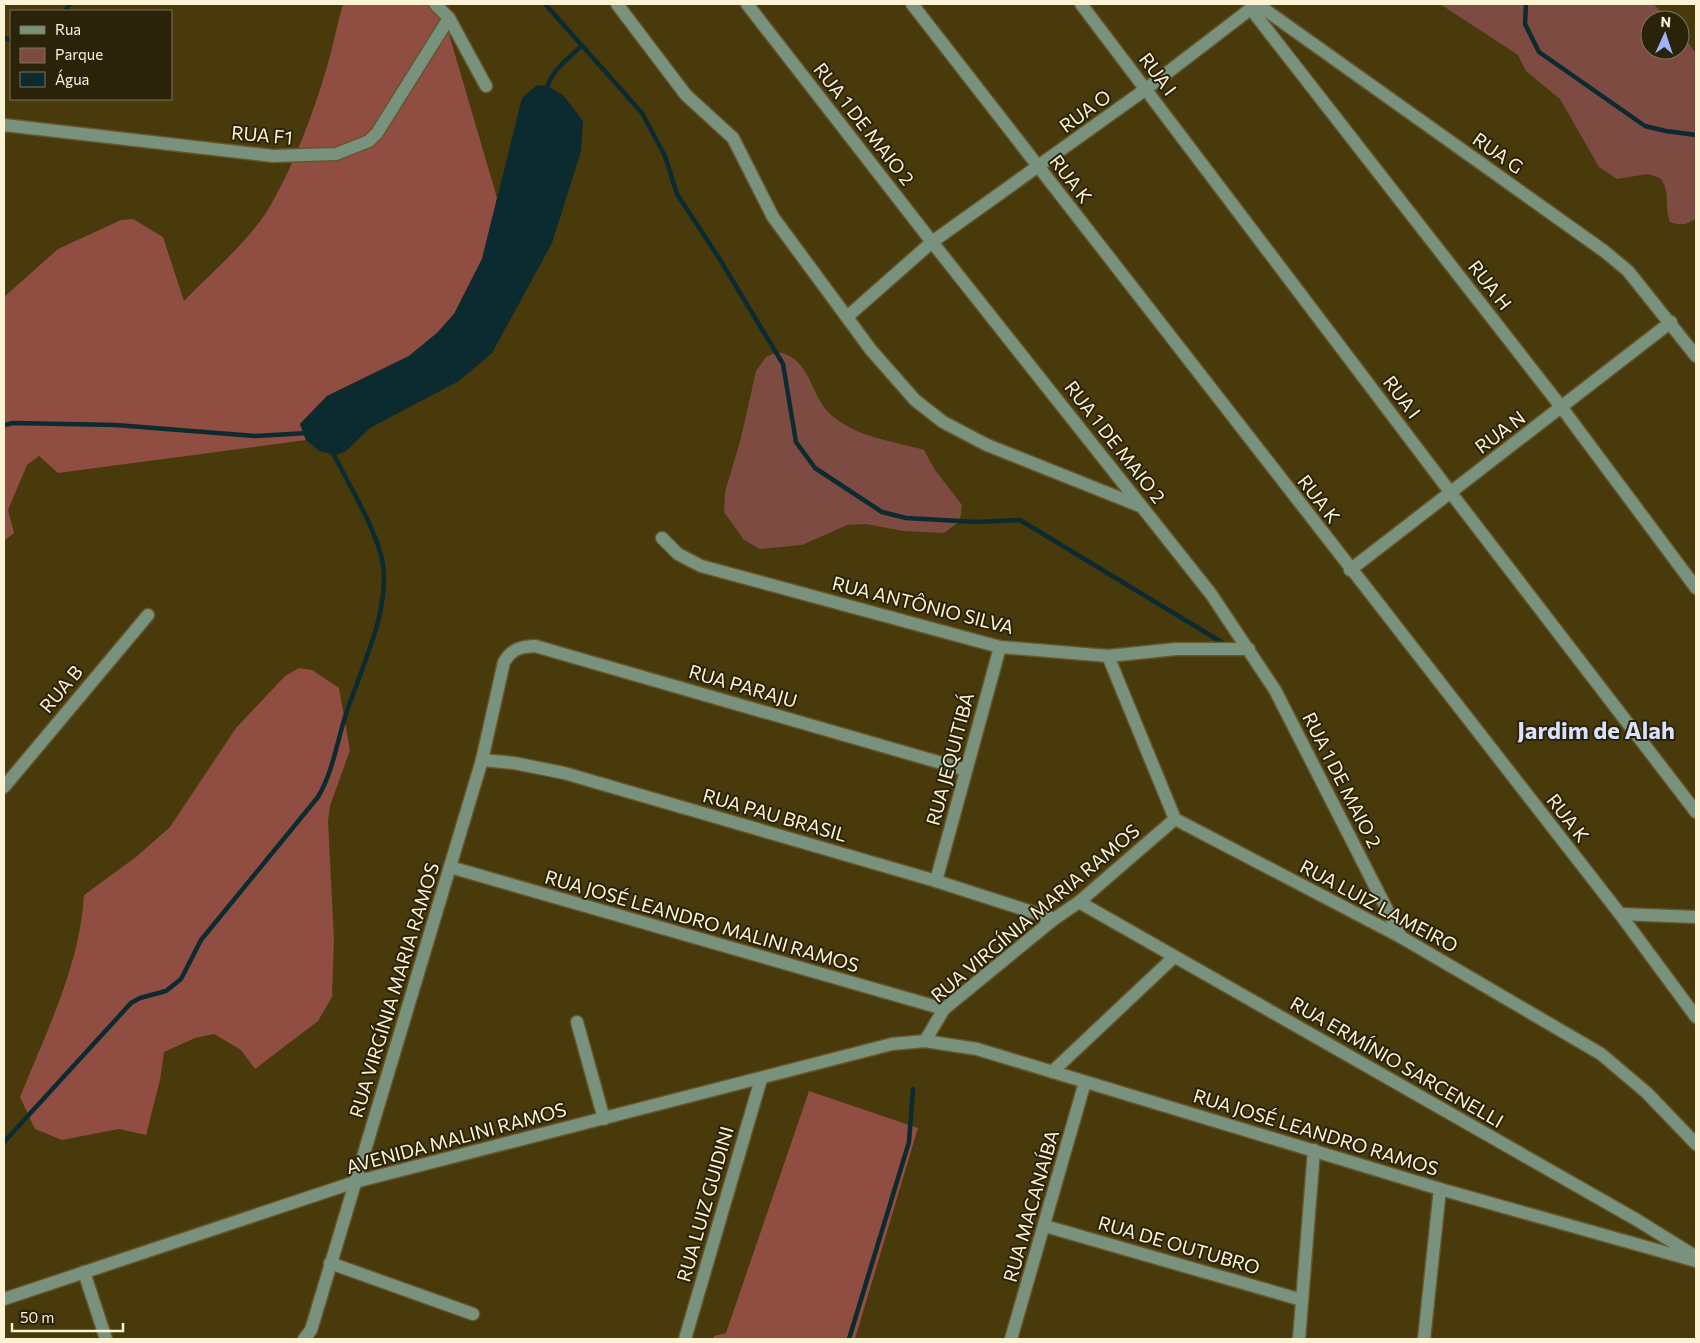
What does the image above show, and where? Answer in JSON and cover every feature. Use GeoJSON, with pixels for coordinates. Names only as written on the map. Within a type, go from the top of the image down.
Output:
{"type":"FeatureCollection","features":[{"type":"Feature","properties":{"kind":"street"},"geometry":{"type":"LineString","coordinates":[[435,4],[449,18],[486,86]]}},
{"type":"Feature","properties":{"kind":"street"},"geometry":{"type":"LineString","coordinates":[[618,4],[686,95],[733,138],[764,202],[890,374],[915,400],[943,422],[987,445],[1142,507]]}},
{"type":"Feature","properties":{"kind":"street","name":"RUA 1 DE MAIO 2"},"geometry":{"type":"LineString","coordinates":[[747,4],[932,242],[1211,594],[1275,690],[1400,938]]}},
{"type":"Feature","properties":{"kind":"street","name":"RUA K"},"geometry":{"type":"LineString","coordinates":[[912,4],[1350,570],[1620,914],[1696,1017]]}},
{"type":"Feature","properties":{"kind":"street","name":"RUA I"},"geometry":{"type":"LineString","coordinates":[[1081,4],[1451,493],[1696,812]]}},
{"type":"Feature","properties":{"kind":"street","name":"RUA O"},"geometry":{"type":"LineString","coordinates":[[847,317],[932,242],[1039,168],[1146,90],[1255,6]]}},
{"type":"Feature","properties":{"kind":"street","name":"RUA G"},"geometry":{"type":"LineString","coordinates":[[1255,6],[1604,252],[1628,271],[1671,322],[1696,356]]}},
{"type":"Feature","properties":{"kind":"street","name":"RUA H"},"geometry":{"type":"LineString","coordinates":[[1255,6],[1562,408],[1696,588]]}},
{"type":"Feature","properties":{"kind":"street","name":"RUA F1"},"geometry":{"type":"LineString","coordinates":[[4,125],[273,156],[336,154],[361,145],[377,133],[449,18]]}},
{"type":"Feature","properties":{"kind":"street","name":"RUA N"},"geometry":{"type":"LineString","coordinates":[[1350,570],[1671,322]]}},
{"type":"Feature","properties":{"kind":"street","name":"RUA ANTÔNIO SILVA"},"geometry":{"type":"LineString","coordinates":[[662,538],[678,554],[701,566],[1000,647],[1108,656],[1176,649],[1249,649]]}},
{"type":"Feature","properties":{"kind":"street","name":"RUA B"},"geometry":{"type":"LineString","coordinates":[[4,787],[148,616]]}},
{"type":"Feature","properties":{"kind":"street","name":"RUA PARAJU"},"geometry":{"type":"LineString","coordinates":[[510,652],[519,647],[535,646],[966,770]]}},
{"type":"Feature","properties":{"kind":"street","name":"RUA JEQUITIBÁ"},"geometry":{"type":"LineString","coordinates":[[936,882],[1000,647]]}},
{"type":"Feature","properties":{"kind":"street","name":"RUA VIRGÍNIA MARIA RAMOS"},"geometry":{"type":"LineString","coordinates":[[306,1338],[311,1330],[482,760],[504,662],[510,652]]}},
{"type":"Feature","properties":{"kind":"street"},"geometry":{"type":"LineString","coordinates":[[1108,656],[1175,819]]}},
{"type":"Feature","properties":{"kind":"street","name":"RUA PAU BRASIL"},"geometry":{"type":"LineString","coordinates":[[482,760],[514,763],[564,773],[936,882],[1054,919]]}},
{"type":"Feature","properties":{"kind":"street","name":"RUA LUIZ LAMEIRO"},"geometry":{"type":"LineString","coordinates":[[1175,819],[1400,938],[1601,1054],[1647,1093],[1696,1144]]}},
{"type":"Feature","properties":{"kind":"street","name":"RUA VIRGÍNIA MARIA RAMOS"},"geometry":{"type":"LineString","coordinates":[[925,1041],[944,1009],[1054,919],[1079,902],[1175,819]]}},
{"type":"Feature","properties":{"kind":"street","name":"RUA JOSÉ LEANDRO MALINI RAMOS"},"geometry":{"type":"LineString","coordinates":[[450,867],[944,1009]]}},
{"type":"Feature","properties":{"kind":"street","name":"RUA ERMÍNIO SARCENELLI"},"geometry":{"type":"LineString","coordinates":[[1079,902],[1637,1220],[1696,1257]]}},
{"type":"Feature","properties":{"kind":"street"},"geometry":{"type":"LineString","coordinates":[[1620,914],[1696,917]]}},
{"type":"Feature","properties":{"kind":"street"},"geometry":{"type":"LineString","coordinates":[[1052,1072],[1174,957]]}},
{"type":"Feature","properties":{"kind":"street"},"geometry":{"type":"LineString","coordinates":[[577,1022],[604,1119]]}},
{"type":"Feature","properties":{"kind":"street","name":"AVENIDA MALINI RAMOS"},"geometry":{"type":"LineString","coordinates":[[4,1300],[355,1182],[892,1044],[925,1041]]}},
{"type":"Feature","properties":{"kind":"street","name":"RUA JOSÉ LEANDRO RAMOS"},"geometry":{"type":"LineString","coordinates":[[925,1041],[977,1049],[1440,1188],[1696,1261]]}},
{"type":"Feature","properties":{"kind":"street","name":"RUA LUIZ GUIDINI"},"geometry":{"type":"LineString","coordinates":[[685,1339],[761,1079]]}},
{"type":"Feature","properties":{"kind":"street","name":"RUA MACANAÍBA"},"geometry":{"type":"LineString","coordinates":[[1011,1339],[1086,1082]]}},
{"type":"Feature","properties":{"kind":"street"},"geometry":{"type":"LineString","coordinates":[[1298,1339],[1314,1150]]}},
{"type":"Feature","properties":{"kind":"street"},"geometry":{"type":"LineString","coordinates":[[1424,1339],[1440,1188]]}},
{"type":"Feature","properties":{"kind":"street","name":"RUA DE OUTUBRO"},"geometry":{"type":"LineString","coordinates":[[1045,1226],[1302,1300]]}},
{"type":"Feature","properties":{"kind":"street"},"geometry":{"type":"LineString","coordinates":[[330,1263],[473,1314]]}},
{"type":"Feature","properties":{"kind":"street"},"geometry":{"type":"LineString","coordinates":[[84,1272],[106,1339]]}},
{"type":"Feature","properties":{"kind":"green space"},"geometry":{"type":"Polygon","coordinates":[[[1440,4],[1653,4],[1660,10],[1640,10],[1640,60],[1690,60],[1690,45],[1696,54],[1696,218],[1684,224],[1670,222],[1665,188],[1660,178],[1648,174],[1617,179],[1599,167],[1560,99],[1526,71],[1518,55],[1440,4]]]}},
{"type":"Feature","properties":{"kind":"green space"},"geometry":{"type":"Polygon","coordinates":[[[777,352],[788,355],[797,361],[808,377],[823,406],[840,422],[875,437],[924,450],[935,470],[962,505],[960,521],[944,533],[903,531],[866,524],[847,525],[802,545],[760,549],[744,540],[724,512],[725,492],[741,438],[756,371],[766,357],[777,352]]]}},
{"type":"Feature","properties":{"kind":"shaded area"},"geometry":{"type":"Polygon","coordinates":[[[343,4],[431,4],[447,27],[497,198],[482,259],[454,314],[437,333],[409,356],[327,396],[300,424],[306,440],[58,473],[39,456],[27,465],[8,510],[14,533],[4,541],[4,297],[58,249],[121,220],[133,219],[163,237],[184,301],[252,232],[278,192],[295,157],[316,103],[343,4]]]}},
{"type":"Feature","properties":{"kind":"shaded area"},"geometry":{"type":"Polygon","coordinates":[[[299,668],[312,670],[339,688],[350,750],[330,806],[328,821],[334,940],[332,997],[318,1021],[255,1069],[241,1050],[214,1034],[195,1038],[164,1052],[160,1080],[146,1135],[119,1129],[62,1140],[35,1129],[20,1097],[51,1023],[69,973],[81,921],[84,895],[136,857],[170,827],[236,728],[285,676],[299,668]]]}},
{"type":"Feature","properties":{"kind":"shaded area"},"geometry":{"type":"Polygon","coordinates":[[[809,1091],[918,1128],[855,1339],[713,1339],[714,1336],[726,1333],[809,1091]]]}},
{"type":"Feature","properties":{"kind":"water"},"geometry":{"type":"Polygon","coordinates":[[[546,85],[563,95],[583,121],[581,151],[552,243],[492,353],[459,381],[370,428],[345,452],[335,455],[319,451],[306,440],[300,424],[327,396],[409,356],[437,333],[454,314],[482,259],[522,98],[536,86],[546,85]]]}},
{"type":"Feature","properties":{"kind":"waterway"},"geometry":{"type":"LineString","coordinates":[[66,10],[70,4]]}},
{"type":"Feature","properties":{"kind":"waterway"},"geometry":{"type":"LineString","coordinates":[[545,4],[642,113],[665,156],[677,194],[719,258],[783,364],[796,442],[815,468],[882,512],[906,518],[977,522],[1020,520],[1223,643]]}},
{"type":"Feature","properties":{"kind":"waterway"},"geometry":{"type":"LineString","coordinates":[[1526,4],[1525,24],[1539,52],[1645,126],[1696,135]]}},
{"type":"Feature","properties":{"kind":"waterway"},"geometry":{"type":"LineString","coordinates":[[4,38],[10,40]]}},
{"type":"Feature","properties":{"kind":"waterway"},"geometry":{"type":"LineString","coordinates":[[547,91],[548,84],[555,72],[582,45]]}},
{"type":"Feature","properties":{"kind":"waterway"},"geometry":{"type":"LineString","coordinates":[[4,425],[13,423],[116,425],[255,436],[308,433]]}},
{"type":"Feature","properties":{"kind":"waterway"},"geometry":{"type":"LineString","coordinates":[[4,1142],[131,1003],[140,998],[166,991],[181,979],[201,940],[318,797],[323,787],[331,767],[346,714],[374,636],[380,615],[384,574],[381,555],[372,529],[332,451]]}},
{"type":"Feature","properties":{"kind":"waterway"},"geometry":{"type":"LineString","coordinates":[[849,1339],[909,1142],[913,1089]]}},
{"type":"Feature","properties":{"kind":"district","name":"Jardim de Alah"},"geometry":{"type":"Point","coordinates":[1596,731]}}]}
